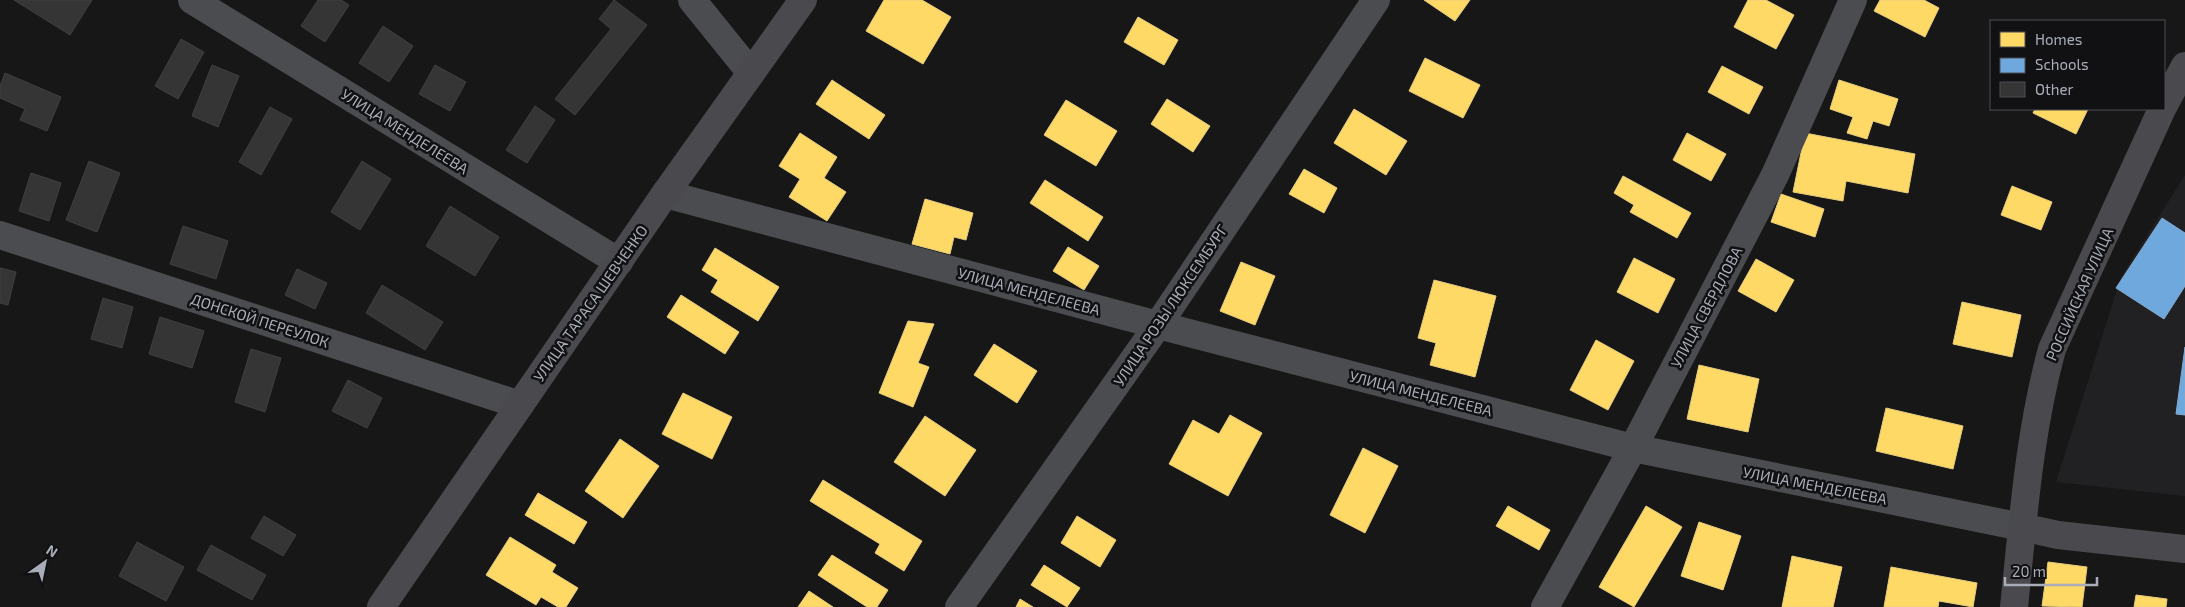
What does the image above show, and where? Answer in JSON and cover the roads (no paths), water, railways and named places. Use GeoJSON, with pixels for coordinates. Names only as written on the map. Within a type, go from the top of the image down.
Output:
{"type":"FeatureCollection","features":[{"type":"Feature","properties":{"kind":"street","name":"УЛИЦА МЕНДЕЛЕЕВА"},"geometry":{"type":"LineString","coordinates":[[192,0],[619,262]]}},
{"type":"Feature","properties":{"kind":"street"},"geometry":{"type":"LineString","coordinates":[[692,0],[751,73]]}},
{"type":"Feature","properties":{"kind":"street","name":"УЛИЦА ТАРАСА ШЕВЧЕНКО"},"geometry":{"type":"LineString","coordinates":[[381,607],[665,194],[803,0]]}},
{"type":"Feature","properties":{"kind":"street","name":"УЛИЦА РОЗЫ ЛЮКСЕМБУРГ"},"geometry":{"type":"LineString","coordinates":[[959,607],[1158,326],[1376,0]]}},
{"type":"Feature","properties":{"kind":"street","name":"УЛИЦА СВЕРДЛОВА"},"geometry":{"type":"LineString","coordinates":[[1545,607],[1633,448],[1775,175],[1853,0]]}},
{"type":"Feature","properties":{"kind":"street"},"geometry":{"type":"LineString","coordinates":[[2165,103],[2185,66]]}},
{"type":"Feature","properties":{"kind":"street","name":"РОССИЙСКАЯ УЛИЦА"},"geometry":{"type":"LineString","coordinates":[[2014,607],[2022,527],[2041,390],[2052,349],[2162,110]]}},
{"type":"Feature","properties":{"kind":"street","name":"УЛИЦА МЕНДЕЛЕЕВА"},"geometry":{"type":"LineString","coordinates":[[665,194],[1158,326],[1633,448],[2058,535],[2185,549]]}},
{"type":"Feature","properties":{"kind":"street","name":"ДОНСКОЙ ПЕРЕУЛОК"},"geometry":{"type":"LineString","coordinates":[[0,235],[520,404]]}}]}
